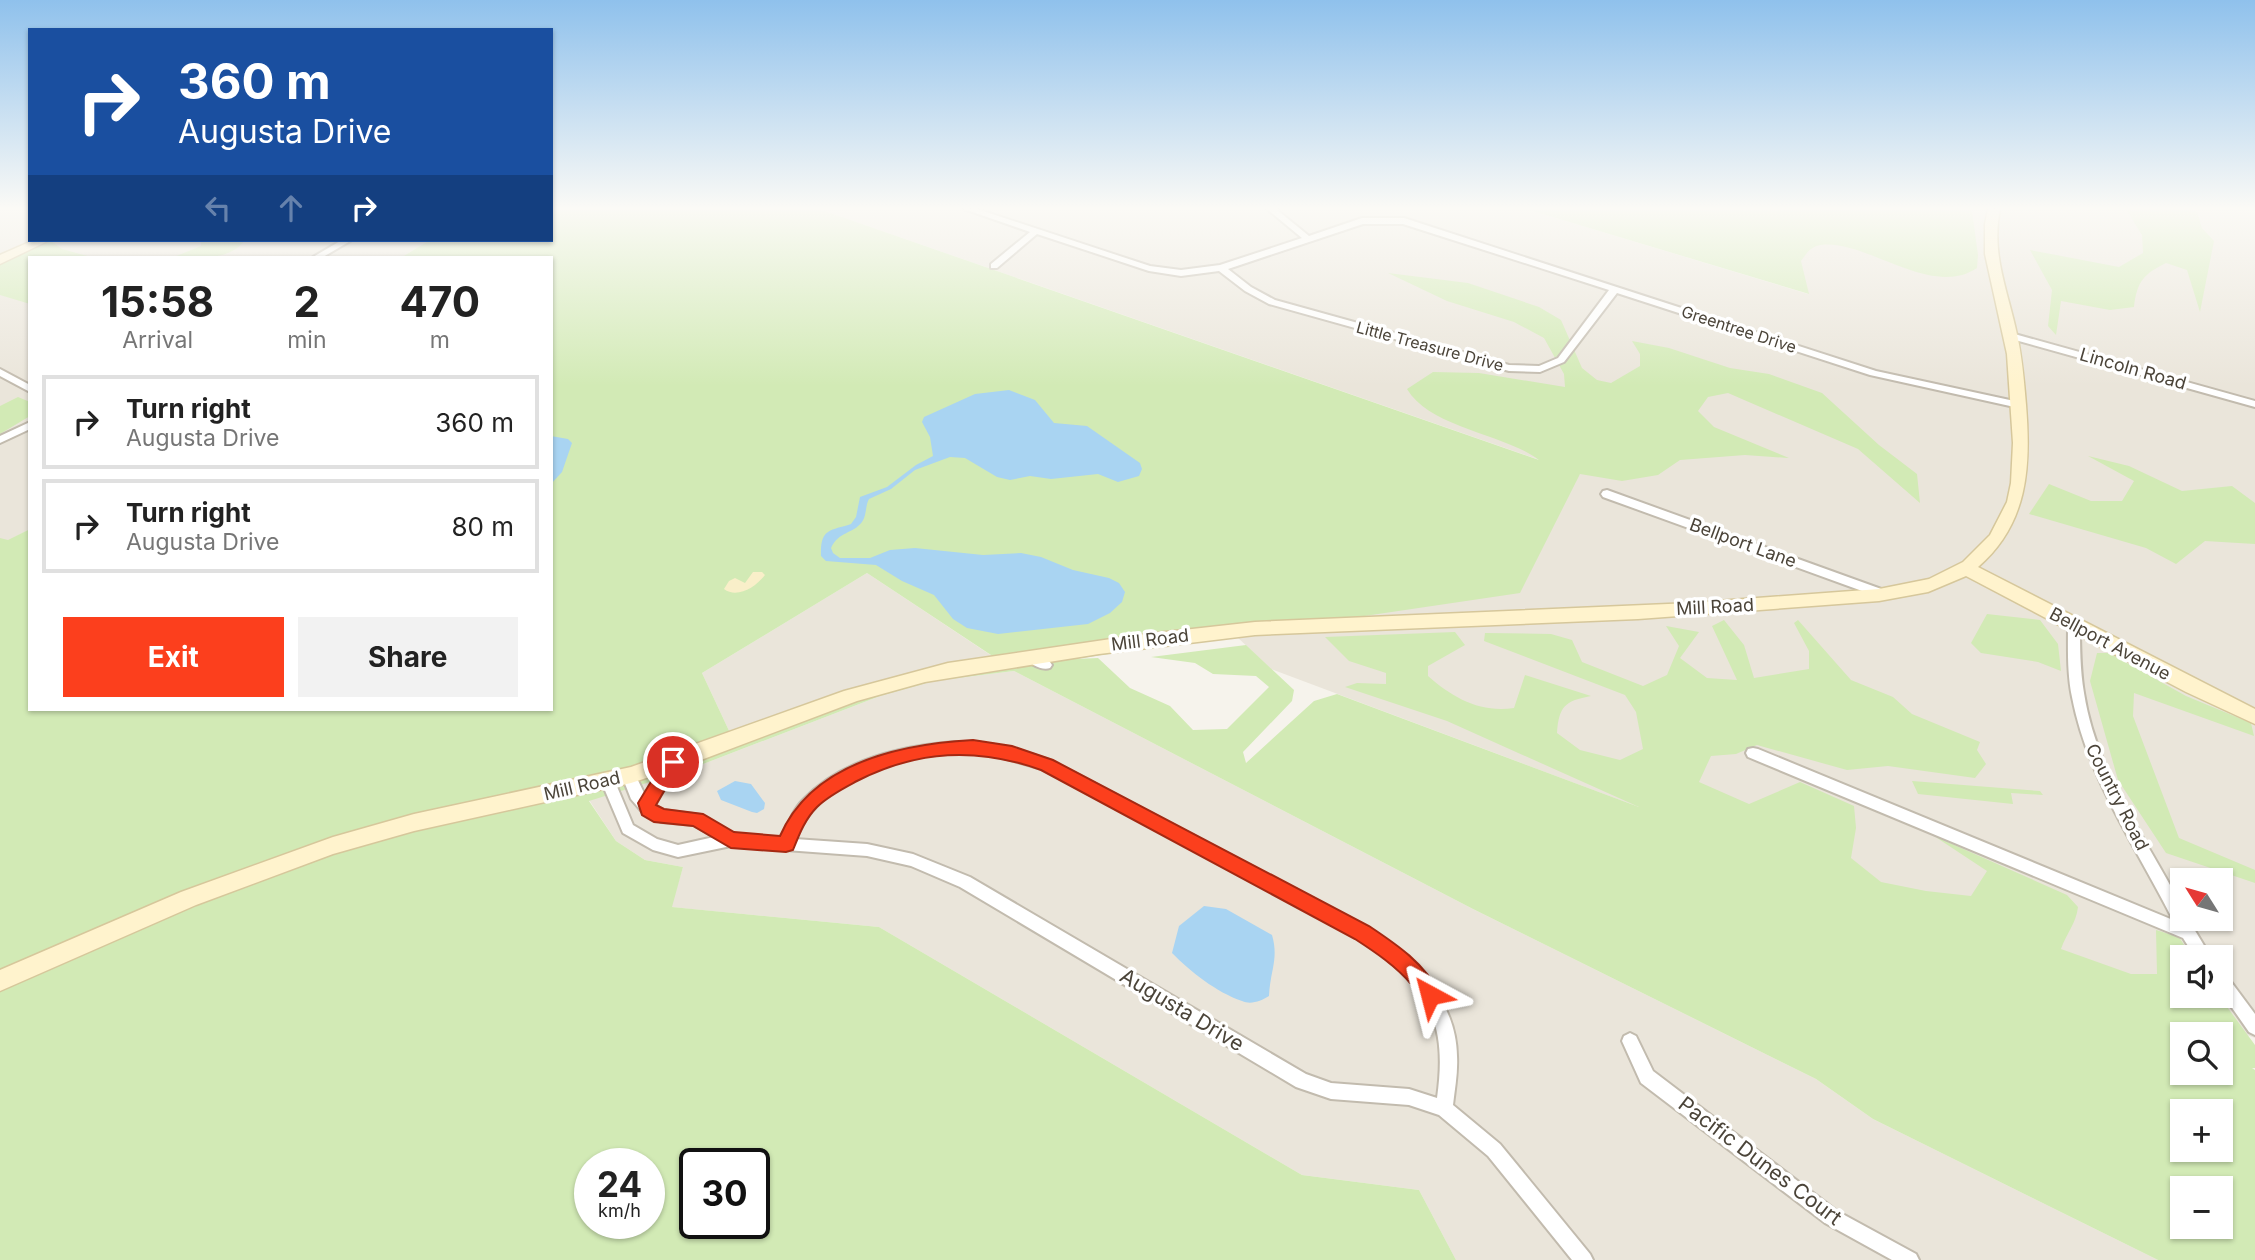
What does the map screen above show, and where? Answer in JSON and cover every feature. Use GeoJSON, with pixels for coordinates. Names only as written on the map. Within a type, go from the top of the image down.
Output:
{"type":"FeatureCollection","features":[{"type":"Feature","properties":{"kind":"main road","name":"Mill Road"},"geometry":{"type":"LineString","coordinates":[[0,981],[199,894],[331,846],[450,814],[629,776],[878,687],[928,674],[1039,661],[1156,638],[1291,625],[1448,621],[1755,605],[1927,586],[1978,559],[2003,528],[2019,492],[2022,466],[2019,405],[2011,336],[1995,268]]}},
{"type":"Feature","properties":{"kind":"main road","name":"Bellport Avenue"},"geometry":{"type":"LineString","coordinates":[[1965,568],[2192,687],[2255,717]]}},
{"type":"Feature","properties":{"kind":"street","name":"Greentree Drive"},"geometry":{"type":"LineString","coordinates":[[1152,268],[1168,273],[1221,268]]}},
{"type":"Feature","properties":{"kind":"street","name":"Little Treasure Drive"},"geometry":{"type":"LineString","coordinates":[[1221,268],[1248,289],[1272,302],[1496,366],[1518,369],[1540,369],[1561,360],[1615,289]]}},
{"type":"Feature","properties":{"kind":"street","name":"Greentree Drive"},"geometry":{"type":"LineString","coordinates":[[1549,268],[1874,373],[2019,405]]}},
{"type":"Feature","properties":{"kind":"street","name":"Lincoln Road"},"geometry":{"type":"LineString","coordinates":[[2011,336],[2255,404]]}},
{"type":"Feature","properties":{"kind":"street"},"geometry":{"type":"LineString","coordinates":[[0,372],[28,388]]}},
{"type":"Feature","properties":{"kind":"street"},"geometry":{"type":"LineString","coordinates":[[0,440],[28,426]]}},
{"type":"Feature","properties":{"kind":"street","name":"Bellport Lane"},"geometry":{"type":"LineString","coordinates":[[1607,494],[1880,593]]}},
{"type":"Feature","properties":{"kind":"street","name":"Country Road"},"geometry":{"type":"LineString","coordinates":[[2074,623],[2074,681],[2089,746],[2133,833],[2196,945]]}},
{"type":"Feature","properties":{"kind":"street"},"geometry":{"type":"LineString","coordinates":[[786,844],[794,825],[810,802],[837,783],[882,760],[928,750],[973,747],[1012,753],[1047,765],[1362,932],[1387,949],[1420,979],[1439,1012],[1449,1049],[1444,1108]]}},
{"type":"Feature","properties":{"kind":"street"},"geometry":{"type":"LineString","coordinates":[[1753,753],[2189,933]]}},
{"type":"Feature","properties":{"kind":"street"},"geometry":{"type":"LineString","coordinates":[[649,809],[647,803],[673,762]]}},
{"type":"Feature","properties":{"kind":"street"},"geometry":{"type":"LineString","coordinates":[[629,776],[636,795],[649,809]]}},
{"type":"Feature","properties":{"kind":"street","name":"Augusta Drive"},"geometry":{"type":"LineString","coordinates":[[607,781],[628,828],[653,844],[678,851],[731,840],[867,850],[913,860],[965,882],[1301,1081],[1331,1091],[1409,1097],[1444,1108],[1494,1150],[1584,1260]]}},
{"type":"Feature","properties":{"kind":"street","name":"Augusta Drive"},"geometry":{"type":"LineString","coordinates":[[649,809],[661,817],[696,819],[731,840]]}},
{"type":"Feature","properties":{"kind":"street"},"geometry":{"type":"LineString","coordinates":[[2233,997],[2255,1027]]}},
{"type":"Feature","properties":{"kind":"street","name":"Pacific Dunes Court"},"geometry":{"type":"LineString","coordinates":[[1630,1041],[1647,1077],[1831,1217],[1910,1260]]}},
{"type":"Feature","properties":{"kind":"shaded area"},"geometry":{"type":"Polygon","coordinates":[[[0,268],[28,268],[28,530],[0,545],[0,268]]]}},
{"type":"Feature","properties":{"kind":"shaded area"},"geometry":{"type":"Polygon","coordinates":[[[988,268],[1721,268],[1808,294],[1802,268],[2255,268],[2255,1038],[2233,1030],[2233,1022],[2212,1022],[2175,1008],[2233,1008],[2233,945],[2170,945],[2170,1006],[1271,669],[1235,635],[1580,474],[988,268]]]}},
{"type":"Feature","properties":{"kind":"shaded area"},"geometry":{"type":"Polygon","coordinates":[[[867,573],[995,658],[731,735],[702,673],[867,573]]]}},
{"type":"Feature","properties":{"kind":"shaded area"},"geometry":{"type":"Polygon","coordinates":[[[1014,671],[1473,909],[1816,1079],[1873,1119],[2158,1260],[1456,1260],[1419,1190],[1302,1175],[879,927],[671,907],[683,867],[645,860],[616,841],[589,800],[685,771],[880,696],[934,681],[1014,671]]]}},
{"type":"Feature","properties":{"kind":"green space"},"geometry":{"type":"Polygon","coordinates":[[[0,268],[28,268],[28,303],[0,295],[0,268]]]}},
{"type":"Feature","properties":{"kind":"green space"},"geometry":{"type":"Polygon","coordinates":[[[553,268],[988,268],[1539,460],[1507,443],[1433,413],[1407,389],[1433,372],[1479,373],[1565,387],[1564,374],[1544,338],[1514,322],[1447,301],[1388,273],[1468,283],[1539,307],[1561,320],[1582,368],[1597,380],[1611,383],[1640,366],[1640,354],[1632,341],[1669,348],[1730,368],[1769,374],[1822,393],[1879,445],[1917,474],[1920,503],[1858,449],[1728,393],[1708,397],[1698,411],[1714,427],[1789,458],[1745,455],[1680,460],[1658,475],[1622,481],[1580,474],[1520,593],[1075,659],[1098,658],[1130,688],[1170,706],[1193,730],[1227,729],[1269,687],[1256,676],[1213,674],[1195,663],[1151,657],[1246,645],[1294,690],[1292,701],[1243,752],[1246,763],[1314,701],[1337,694],[1639,807],[1447,721],[1345,687],[1357,683],[1386,684],[1386,673],[1349,661],[1325,637],[1455,632],[1465,645],[1428,666],[1428,676],[1437,684],[1478,706],[1502,709],[1514,708],[1525,675],[1591,696],[1565,706],[1557,733],[1580,750],[1620,760],[1643,749],[1636,712],[1625,695],[1484,641],[1485,633],[1551,634],[1572,640],[1582,662],[1643,686],[1667,675],[1679,646],[1666,626],[1699,632],[1680,658],[1707,678],[1737,680],[1712,626],[1724,620],[1744,645],[1754,678],[1809,669],[1809,651],[1794,623],[1798,620],[1851,680],[1893,697],[1912,714],[1980,742],[1977,750],[1986,764],[1975,778],[1888,766],[1847,770],[1757,745],[1736,754],[1711,756],[1699,782],[1749,804],[1800,782],[1854,806],[1856,828],[1851,858],[1881,882],[1971,896],[1987,871],[1934,836],[2067,895],[2078,907],[2061,949],[2131,974],[2157,974],[2156,930],[2179,937],[2184,945],[2170,945],[2170,1008],[2228,1008],[2255,1045],[2255,1068],[2252,1068],[2255,1070],[2255,1260],[2158,1260],[1873,1119],[1816,1079],[1473,909],[1014,671],[934,681],[880,696],[685,771],[589,801],[616,841],[645,860],[683,867],[672,907],[879,927],[1302,1175],[1419,1190],[1456,1260],[0,1260],[0,538],[8,540],[28,530],[28,711],[553,711],[553,268]],[[867,573],[702,673],[731,735],[994,657],[867,573]]]}},
{"type":"Feature","properties":{"kind":"green space"},"geometry":{"type":"Polygon","coordinates":[[[1722,268],[1803,268],[1809,294],[1722,268]]]}},
{"type":"Feature","properties":{"kind":"green space"},"geometry":{"type":"Polygon","coordinates":[[[1904,268],[1977,268],[1959,276],[1940,277],[1904,268]]]}},
{"type":"Feature","properties":{"kind":"green space"},"geometry":{"type":"Polygon","coordinates":[[[2040,268],[2158,268],[2143,279],[2134,307],[2110,310],[2061,301],[2056,335],[2048,326],[2052,290],[2040,268]]]}},
{"type":"Feature","properties":{"kind":"green space"},"geometry":{"type":"Polygon","coordinates":[[[2180,268],[2209,268],[2200,312],[2187,270],[2180,268]]]}},
{"type":"Feature","properties":{"kind":"green space"},"geometry":{"type":"Polygon","coordinates":[[[18,397],[28,401],[28,417],[0,434],[0,406],[18,397]]]}},
{"type":"Feature","properties":{"kind":"green space"},"geometry":{"type":"Polygon","coordinates":[[[2088,456],[2129,466],[2182,491],[2232,486],[2255,503],[2255,544],[2205,541],[2176,564],[2146,548],[2029,514],[2049,484],[2091,501],[2122,501],[2134,481],[2088,456]]]}},
{"type":"Feature","properties":{"kind":"green space"},"geometry":{"type":"Polygon","coordinates":[[[1987,614],[2040,620],[2058,644],[2061,671],[2038,662],[1981,653],[1971,643],[1987,614]]]}},
{"type":"Feature","properties":{"kind":"green space"},"geometry":{"type":"Polygon","coordinates":[[[2097,653],[2109,653],[2186,696],[2251,723],[2254,736],[2134,693],[2133,716],[2179,838],[2255,870],[2255,883],[2233,876],[2233,868],[2210,868],[2166,853],[2118,780],[2090,681],[2097,653]]]}},
{"type":"Feature","properties":{"kind":"green space"},"geometry":{"type":"Polygon","coordinates":[[[1912,781],[2040,791],[2043,795],[2011,793],[2013,804],[1918,794],[1912,781]]]}},
{"type":"Feature","properties":{"kind":"sand"},"geometry":{"type":"Polygon","coordinates":[[[753,572],[762,572],[765,575],[752,587],[735,593],[724,589],[729,581],[735,578],[745,583],[753,572]]]}},
{"type":"Feature","properties":{"kind":"water"},"geometry":{"type":"Polygon","coordinates":[[[1009,390],[1035,400],[1054,423],[1087,426],[1140,463],[1142,469],[1139,476],[1118,482],[1098,474],[1051,479],[1030,476],[1010,480],[997,477],[965,458],[950,457],[915,470],[891,489],[869,499],[862,522],[834,542],[831,548],[833,553],[840,558],[870,558],[890,550],[915,548],[983,555],[1021,553],[1041,557],[1073,570],[1119,583],[1125,592],[1122,602],[1110,613],[1088,624],[998,634],[967,628],[953,619],[934,595],[902,581],[876,565],[826,561],[821,556],[825,535],[851,524],[856,517],[860,497],[887,487],[933,456],[930,437],[922,422],[924,417],[975,394],[1009,390]]]}},
{"type":"Feature","properties":{"kind":"water"},"geometry":{"type":"Polygon","coordinates":[[[553,436],[568,439],[572,443],[562,472],[553,482],[553,436]]]}},
{"type":"Feature","properties":{"kind":"water"},"geometry":{"type":"Polygon","coordinates":[[[735,781],[751,784],[765,803],[764,809],[757,813],[752,812],[721,800],[717,791],[735,781]]]}},
{"type":"Feature","properties":{"kind":"water"},"geometry":{"type":"Polygon","coordinates":[[[1204,906],[1226,909],[1272,935],[1274,958],[1269,996],[1249,1003],[1232,997],[1204,981],[1172,953],[1179,926],[1204,906]]]}},
{"type":"Feature","properties":{"kind":"route"},"geometry":{"type":"LineString","coordinates":[[673,762],[647,803],[649,809],[661,817],[696,819],[731,840],[786,844],[794,825],[810,802],[837,783],[882,760],[928,750],[973,747],[1012,753],[1047,765],[1362,932],[1387,949],[1420,979],[1430,995]]}}]}
